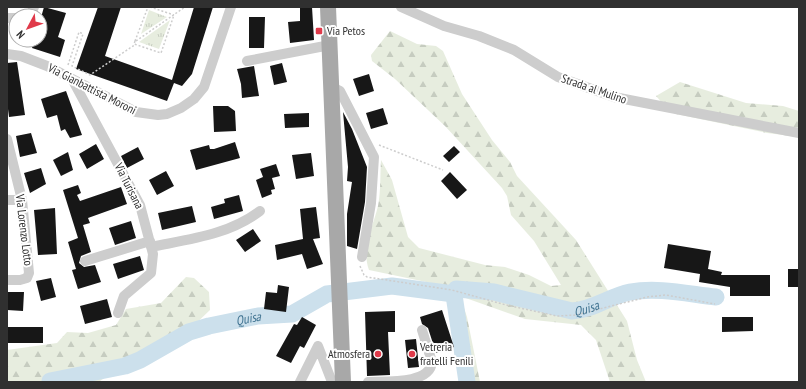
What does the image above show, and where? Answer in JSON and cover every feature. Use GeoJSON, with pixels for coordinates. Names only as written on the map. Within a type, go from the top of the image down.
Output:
{"type":"FeatureCollection","features":[{"type":"Feature","properties":{"kind":"main road"},"geometry":{"type":"LineString","coordinates":[[328,7],[343,382]]}},
{"type":"Feature","properties":{"kind":"street","name":"Via Gianbattista Moroni"},"geometry":{"type":"LineString","coordinates":[[7,54],[21,56],[68,77],[136,112],[158,116],[168,114],[181,108],[194,99],[204,86],[231,7]]}},
{"type":"Feature","properties":{"kind":"street","name":"Strada al Mulino"},"geometry":{"type":"LineString","coordinates":[[401,7],[444,26],[479,36],[514,50],[558,77],[614,97],[799,132]]}},
{"type":"Feature","properties":{"kind":"street"},"geometry":{"type":"LineString","coordinates":[[247,61],[330,45]]}},
{"type":"Feature","properties":{"kind":"street","name":"Via Turisana"},"geometry":{"type":"LineString","coordinates":[[68,77],[140,205],[153,254],[151,273],[124,296],[118,314]]}},
{"type":"Feature","properties":{"kind":"street"},"geometry":{"type":"LineString","coordinates":[[332,87],[340,91],[374,157],[372,203],[362,257]]}},
{"type":"Feature","properties":{"kind":"street","name":"Via Lorenzo Lotto"},"geometry":{"type":"LineString","coordinates":[[7,139],[22,200],[30,273],[27,278],[20,280],[7,280]]}},
{"type":"Feature","properties":{"kind":"street"},"geometry":{"type":"LineString","coordinates":[[7,200],[22,200]]}},
{"type":"Feature","properties":{"kind":"street"},"geometry":{"type":"LineString","coordinates":[[85,260],[150,244],[218,233],[234,227],[260,211]]}},
{"type":"Feature","properties":{"kind":"street"},"geometry":{"type":"LineString","coordinates":[[368,382],[408,380],[421,377],[426,373],[431,367],[432,362],[422,330]]}},
{"type":"Feature","properties":{"kind":"street"},"geometry":{"type":"LineString","coordinates":[[300,382],[318,346],[332,382]]}},
{"type":"Feature","properties":{"kind":"path"},"geometry":{"type":"LineString","coordinates":[[136,44],[134,44],[149,7],[174,15]]}},
{"type":"Feature","properties":{"kind":"path"},"geometry":{"type":"LineString","coordinates":[[135,41],[185,7]]}},
{"type":"Feature","properties":{"kind":"path"},"geometry":{"type":"LineString","coordinates":[[136,44],[161,53],[174,15]]}},
{"type":"Feature","properties":{"kind":"path"},"geometry":{"type":"LineString","coordinates":[[68,77],[79,32],[83,34],[72,66],[90,75],[136,44]]}},
{"type":"Feature","properties":{"kind":"path"},"geometry":{"type":"LineString","coordinates":[[367,144],[376,144],[443,170]]}},
{"type":"Feature","properties":{"kind":"path"},"geometry":{"type":"LineString","coordinates":[[362,257],[360,266],[364,275],[367,277],[452,290],[506,305],[557,316],[590,313],[647,296],[666,295],[715,304]]}},
{"type":"Feature","properties":{"kind":"green space"},"geometry":{"type":"Polygon","coordinates":[[[149,10],[167,17],[141,34],[149,10]]]}},
{"type":"Feature","properties":{"kind":"green space"},"geometry":{"type":"Polygon","coordinates":[[[170,20],[159,49],[139,42],[170,20]]]}},
{"type":"Feature","properties":{"kind":"green space"},"geometry":{"type":"Polygon","coordinates":[[[390,31],[417,44],[436,46],[443,51],[462,94],[492,140],[510,162],[517,176],[576,240],[627,321],[637,360],[646,382],[610,382],[596,340],[581,325],[525,319],[460,296],[467,317],[480,382],[465,382],[455,303],[452,298],[431,283],[369,270],[366,254],[379,200],[381,160],[392,180],[408,237],[419,248],[485,265],[505,267],[529,275],[551,286],[561,285],[534,241],[511,215],[507,196],[502,188],[445,126],[395,79],[372,61],[371,55],[390,31]]]}},
{"type":"Feature","properties":{"kind":"green space"},"geometry":{"type":"Polygon","coordinates":[[[680,82],[746,103],[783,106],[799,111],[799,137],[767,133],[676,114],[666,107],[656,96],[680,82]]]}},
{"type":"Feature","properties":{"kind":"green space"},"geometry":{"type":"Polygon","coordinates":[[[186,277],[194,278],[209,292],[210,310],[185,334],[149,347],[100,381],[7,382],[7,350],[57,343],[67,332],[88,333],[116,325],[126,309],[161,303],[186,277]]]}},
{"type":"Feature","properties":{"kind":"building"},"geometry":{"type":"Polygon","coordinates":[[[98,7],[121,7],[105,56],[172,80],[194,7],[213,7],[192,74],[182,86],[174,83],[167,101],[76,69],[98,7]]]}},
{"type":"Feature","properties":{"kind":"building"},"geometry":{"type":"Polygon","coordinates":[[[300,7],[312,7],[314,40],[290,43],[288,22],[300,21],[300,7]]]}},
{"type":"Feature","properties":{"kind":"building"},"geometry":{"type":"Polygon","coordinates":[[[48,8],[66,13],[58,37],[65,40],[60,57],[32,48],[48,48],[48,8]]]}},
{"type":"Feature","properties":{"kind":"building"},"geometry":{"type":"Polygon","coordinates":[[[249,17],[265,17],[264,48],[249,48],[249,17]]]}},
{"type":"Feature","properties":{"kind":"building"},"geometry":{"type":"Polygon","coordinates":[[[17,62],[25,115],[9,117],[7,101],[7,63],[17,62]]]}},
{"type":"Feature","properties":{"kind":"building"},"geometry":{"type":"Polygon","coordinates":[[[282,63],[287,82],[274,85],[270,66],[282,63]]]}},
{"type":"Feature","properties":{"kind":"building"},"geometry":{"type":"Polygon","coordinates":[[[254,66],[259,96],[242,98],[241,84],[237,69],[254,66]]]}},
{"type":"Feature","properties":{"kind":"building"},"geometry":{"type":"Polygon","coordinates":[[[369,74],[374,91],[359,96],[353,79],[369,74]]]}},
{"type":"Feature","properties":{"kind":"building"},"geometry":{"type":"Polygon","coordinates":[[[66,91],[82,135],[70,138],[65,129],[61,131],[57,115],[47,118],[41,99],[66,91]]]}},
{"type":"Feature","properties":{"kind":"building"},"geometry":{"type":"Polygon","coordinates":[[[213,106],[228,106],[235,111],[236,131],[214,132],[213,106]]]}},
{"type":"Feature","properties":{"kind":"building"},"geometry":{"type":"Polygon","coordinates":[[[383,108],[388,124],[371,129],[366,113],[383,108]]]}},
{"type":"Feature","properties":{"kind":"building"},"geometry":{"type":"Polygon","coordinates":[[[343,112],[352,129],[367,167],[365,202],[357,249],[347,246],[347,214],[352,182],[347,181],[348,167],[343,112]]]}},
{"type":"Feature","properties":{"kind":"building"},"geometry":{"type":"Polygon","coordinates":[[[309,113],[309,127],[285,128],[284,114],[309,113]]]}},
{"type":"Feature","properties":{"kind":"building"},"geometry":{"type":"Polygon","coordinates":[[[31,133],[37,153],[20,157],[16,136],[31,133]]]}},
{"type":"Feature","properties":{"kind":"building"},"geometry":{"type":"Polygon","coordinates":[[[235,142],[240,158],[196,170],[190,150],[209,145],[210,149],[214,149],[235,142]]]}},
{"type":"Feature","properties":{"kind":"building"},"geometry":{"type":"Polygon","coordinates":[[[96,144],[104,159],[87,169],[79,154],[96,144]]]}},
{"type":"Feature","properties":{"kind":"building"},"geometry":{"type":"Polygon","coordinates":[[[454,146],[460,152],[449,162],[443,156],[454,146]]]}},
{"type":"Feature","properties":{"kind":"building"},"geometry":{"type":"Polygon","coordinates":[[[138,147],[144,159],[127,168],[121,156],[138,147]]]}},
{"type":"Feature","properties":{"kind":"building"},"geometry":{"type":"Polygon","coordinates":[[[68,152],[73,170],[61,176],[53,160],[68,152]]]}},
{"type":"Feature","properties":{"kind":"building"},"geometry":{"type":"Polygon","coordinates":[[[311,153],[314,176],[296,179],[292,155],[311,153]]]}},
{"type":"Feature","properties":{"kind":"building"},"geometry":{"type":"Polygon","coordinates":[[[276,164],[280,176],[272,178],[275,189],[271,190],[272,194],[262,198],[256,180],[263,177],[260,169],[276,164]]]}},
{"type":"Feature","properties":{"kind":"building"},"geometry":{"type":"Polygon","coordinates":[[[41,168],[46,184],[30,193],[24,173],[41,168]]]}},
{"type":"Feature","properties":{"kind":"building"},"geometry":{"type":"Polygon","coordinates":[[[166,171],[174,186],[157,195],[149,180],[166,171]]]}},
{"type":"Feature","properties":{"kind":"building"},"geometry":{"type":"Polygon","coordinates":[[[450,172],[467,190],[457,199],[441,181],[450,172]]]}},
{"type":"Feature","properties":{"kind":"building"},"geometry":{"type":"Polygon","coordinates":[[[78,185],[81,193],[77,195],[80,201],[121,187],[127,204],[88,218],[90,223],[83,225],[91,252],[81,256],[79,263],[84,267],[95,265],[101,282],[78,289],[72,270],[76,269],[68,242],[78,238],[63,190],[78,185]]]}},
{"type":"Feature","properties":{"kind":"building"},"geometry":{"type":"Polygon","coordinates":[[[239,195],[243,211],[214,219],[211,207],[225,203],[224,199],[239,195]]]}},
{"type":"Feature","properties":{"kind":"building"},"geometry":{"type":"Polygon","coordinates":[[[192,206],[196,222],[162,230],[158,213],[192,206]]]}},
{"type":"Feature","properties":{"kind":"building"},"geometry":{"type":"Polygon","coordinates":[[[316,207],[320,238],[313,239],[323,264],[307,269],[302,254],[277,260],[275,245],[303,239],[300,209],[316,207]]]}},
{"type":"Feature","properties":{"kind":"building"},"geometry":{"type":"Polygon","coordinates":[[[55,208],[57,254],[38,255],[34,210],[55,208]]]}},
{"type":"Feature","properties":{"kind":"building"},"geometry":{"type":"Polygon","coordinates":[[[131,221],[136,238],[115,245],[109,228],[131,221]]]}},
{"type":"Feature","properties":{"kind":"building"},"geometry":{"type":"Polygon","coordinates":[[[253,229],[261,241],[245,252],[236,240],[253,229]]]}},
{"type":"Feature","properties":{"kind":"building"},"geometry":{"type":"Polygon","coordinates":[[[668,244],[711,251],[708,269],[722,272],[721,275],[770,275],[770,296],[730,296],[730,287],[699,282],[700,274],[664,268],[668,244]]]}},
{"type":"Feature","properties":{"kind":"building"},"geometry":{"type":"Polygon","coordinates":[[[140,256],[144,270],[118,279],[113,264],[140,256]]]}},
{"type":"Feature","properties":{"kind":"building"},"geometry":{"type":"Polygon","coordinates":[[[788,269],[799,269],[799,287],[788,287],[788,269]]]}},
{"type":"Feature","properties":{"kind":"building"},"geometry":{"type":"Polygon","coordinates":[[[51,278],[56,297],[41,301],[36,281],[51,278]]]}},
{"type":"Feature","properties":{"kind":"building"},"geometry":{"type":"Polygon","coordinates":[[[278,285],[289,287],[286,312],[264,309],[266,292],[277,293],[278,285]]]}},
{"type":"Feature","properties":{"kind":"building"},"geometry":{"type":"Polygon","coordinates":[[[7,292],[24,292],[23,311],[7,310],[7,292]]]}},
{"type":"Feature","properties":{"kind":"building"},"geometry":{"type":"Polygon","coordinates":[[[107,299],[112,317],[85,324],[80,306],[107,299]]]}},
{"type":"Feature","properties":{"kind":"building"},"geometry":{"type":"Polygon","coordinates":[[[442,310],[454,347],[436,353],[428,328],[422,324],[420,317],[442,310]]]}},
{"type":"Feature","properties":{"kind":"building","name":"Atmosfera"},"geometry":{"type":"Polygon","coordinates":[[[395,311],[395,332],[388,332],[390,375],[367,376],[365,312],[395,311]]]}},
{"type":"Feature","properties":{"kind":"building"},"geometry":{"type":"Polygon","coordinates":[[[302,317],[316,325],[304,348],[300,346],[291,363],[276,356],[294,324],[297,325],[302,317]]]}},
{"type":"Feature","properties":{"kind":"building"},"geometry":{"type":"Polygon","coordinates":[[[722,317],[753,317],[753,331],[722,332],[722,317]]]}},
{"type":"Feature","properties":{"kind":"building"},"geometry":{"type":"Polygon","coordinates":[[[7,327],[43,327],[43,343],[7,343],[7,327]]]}},
{"type":"Feature","properties":{"kind":"building","name":"Vetreria fratelli Fenili"},"geometry":{"type":"Polygon","coordinates":[[[416,339],[419,367],[408,368],[405,340],[416,339]]]}},
{"type":"Feature","properties":{"kind":"waterway","name":"Quisa"},"geometry":{"type":"LineString","coordinates":[[50,381],[125,366],[140,360],[189,332],[209,326],[258,316],[292,314],[327,294],[392,286],[454,294]]}},
{"type":"Feature","properties":{"kind":"waterway","name":"Quisa"},"geometry":{"type":"LineString","coordinates":[[456,289],[494,292],[572,311],[587,308],[630,292],[651,290],[716,297]]}},
{"type":"Feature","properties":{"kind":"waterway"},"geometry":{"type":"LineString","coordinates":[[454,295],[467,382]]}},
{"type":"Feature","properties":{"kind":"place","name":"Via Petos"},"geometry":{"type":"Point","coordinates":[319,31]}},
{"type":"Feature","properties":{"kind":"place","name":"Atmosfera"},"geometry":{"type":"Point","coordinates":[378,354]}},
{"type":"Feature","properties":{"kind":"place","name":"Vetreria fratelli Fenili"},"geometry":{"type":"Point","coordinates":[412,354]}}]}
